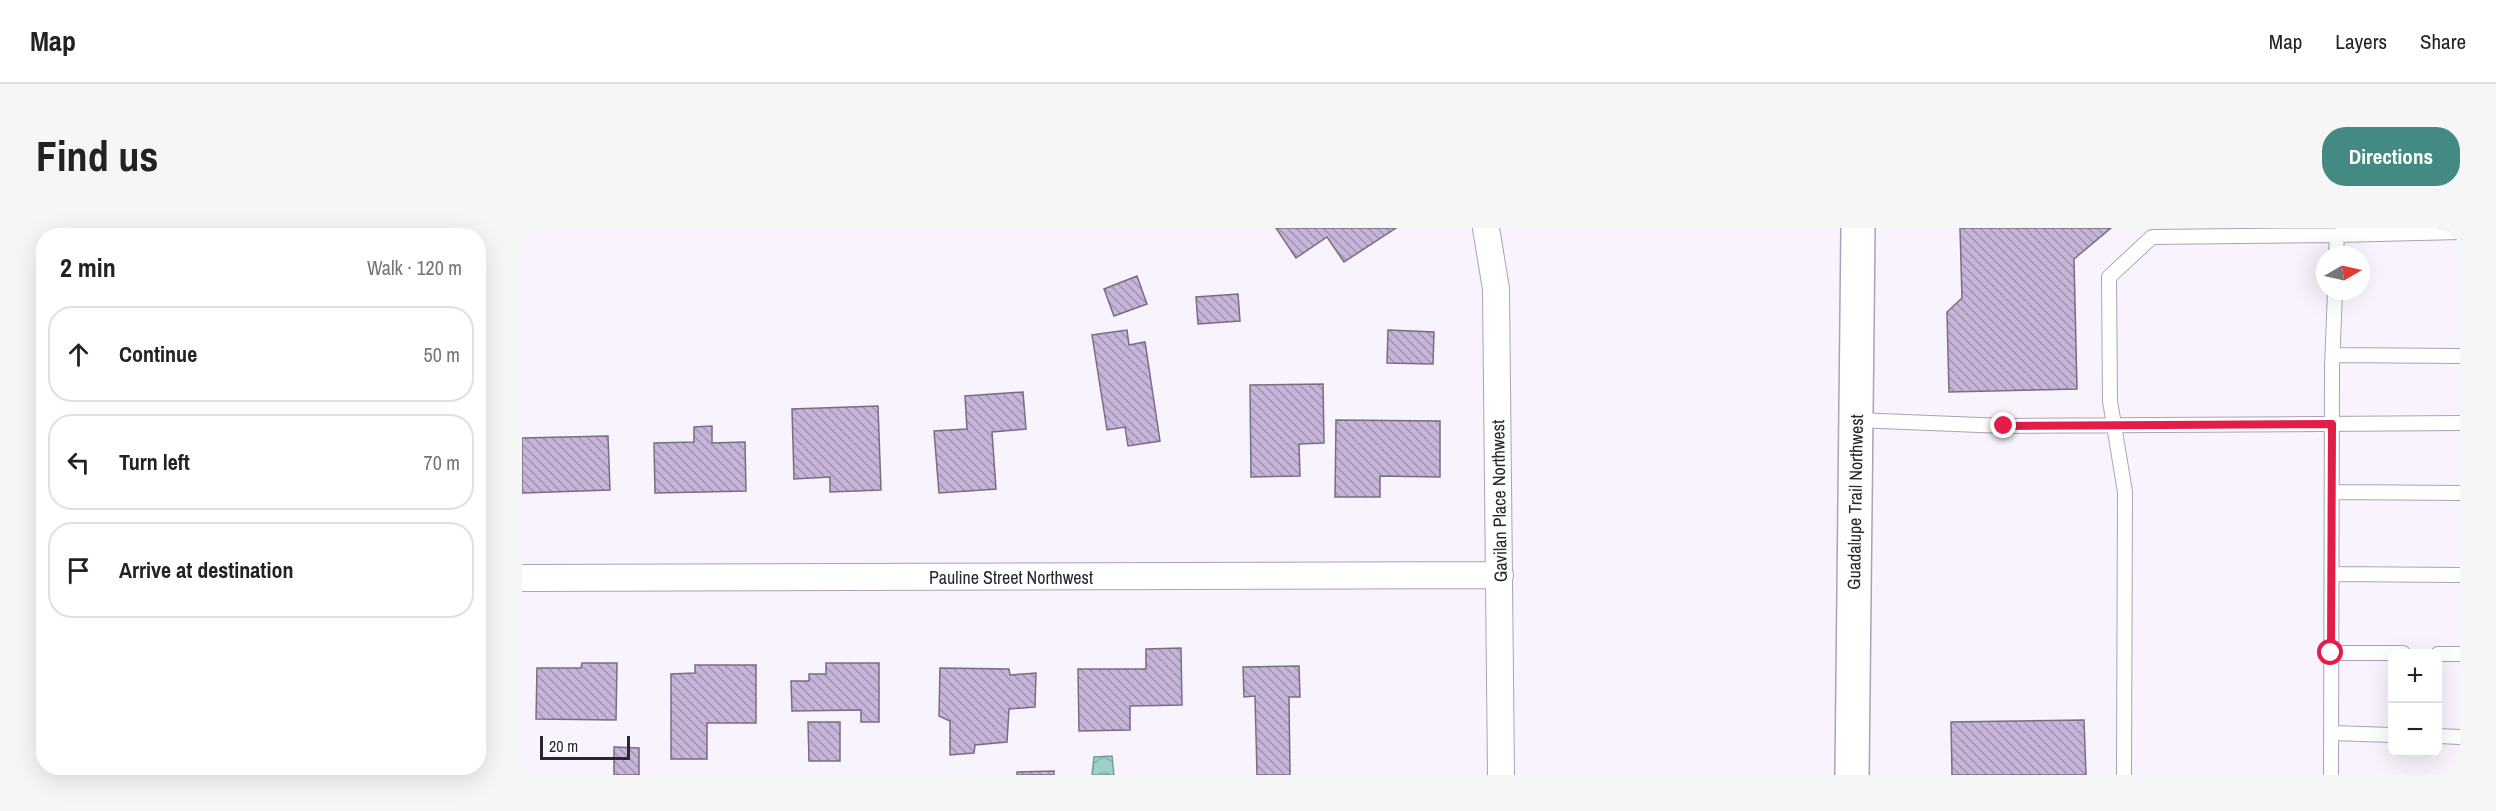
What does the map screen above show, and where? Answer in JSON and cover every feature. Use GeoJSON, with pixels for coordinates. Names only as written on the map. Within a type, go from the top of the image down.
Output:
{"type":"FeatureCollection","features":[{"type":"Feature","properties":{"kind":"street","name":"Gavilan Place Northwest"},"geometry":{"type":"LineString","coordinates":[[1486,228],[1496,289],[1501,775]]}},
{"type":"Feature","properties":{"kind":"street","name":"Guadalupe Trail Northwest"},"geometry":{"type":"LineString","coordinates":[[1852,775],[1856,420],[1863,236]]}},
{"type":"Feature","properties":{"kind":"street","name":"Pauline Street Northwest"},"geometry":{"type":"LineString","coordinates":[[522,578],[1500,575]]}},
{"type":"Feature","properties":{"kind":"lane"},"geometry":{"type":"LineString","coordinates":[[2124,775],[2125,492],[2110,401],[2109,277],[2152,237],[2460,232]]}},
{"type":"Feature","properties":{"kind":"lane"},"geometry":{"type":"LineString","coordinates":[[2336,246],[2337,235]]}},
{"type":"Feature","properties":{"kind":"lane"},"geometry":{"type":"LineString","coordinates":[[2331,775],[2335,300]]}},
{"type":"Feature","properties":{"kind":"lane"},"geometry":{"type":"LineString","coordinates":[[2333,355],[2460,356]]}},
{"type":"Feature","properties":{"kind":"lane"},"geometry":{"type":"LineString","coordinates":[[1856,420],[2004,426],[2460,423]]}},
{"type":"Feature","properties":{"kind":"lane"},"geometry":{"type":"LineString","coordinates":[[2332,492],[2460,494]]}},
{"type":"Feature","properties":{"kind":"lane"},"geometry":{"type":"LineString","coordinates":[[2332,574],[2460,575]]}},
{"type":"Feature","properties":{"kind":"lane"},"geometry":{"type":"LineString","coordinates":[[2331,653],[2388,654]]}},
{"type":"Feature","properties":{"kind":"lane"},"geometry":{"type":"LineString","coordinates":[[2442,654],[2460,654]]}},
{"type":"Feature","properties":{"kind":"lane"},"geometry":{"type":"LineString","coordinates":[[2332,733],[2388,735]]}},
{"type":"Feature","properties":{"kind":"lane"},"geometry":{"type":"LineString","coordinates":[[2442,736],[2460,737]]}},
{"type":"Feature","properties":{"kind":"water"},"geometry":{"type":"Polygon","coordinates":[[[1112,756],[1114,775],[1092,775],[1094,757],[1112,756]]]}},
{"type":"Feature","properties":{"kind":"building"},"geometry":{"type":"Polygon","coordinates":[[[1276,228],[1396,228],[1344,262],[1327,237],[1296,258],[1276,228]]]}},
{"type":"Feature","properties":{"kind":"building"},"geometry":{"type":"Polygon","coordinates":[[[1960,228],[2111,228],[2074,259],[2077,389],[1949,392],[1947,312],[1962,298],[1960,228]]]}},
{"type":"Feature","properties":{"kind":"building"},"geometry":{"type":"Polygon","coordinates":[[[1137,276],[1147,304],[1114,316],[1104,289],[1137,276]]]}},
{"type":"Feature","properties":{"kind":"building"},"geometry":{"type":"Polygon","coordinates":[[[1238,294],[1240,321],[1198,324],[1196,297],[1238,294]]]}},
{"type":"Feature","properties":{"kind":"building"},"geometry":{"type":"Polygon","coordinates":[[[1127,330],[1129,345],[1145,342],[1160,441],[1128,446],[1125,427],[1107,430],[1092,335],[1127,330]]]}},
{"type":"Feature","properties":{"kind":"building"},"geometry":{"type":"Polygon","coordinates":[[[1388,330],[1434,332],[1433,364],[1387,363],[1388,330]]]}},
{"type":"Feature","properties":{"kind":"building"},"geometry":{"type":"Polygon","coordinates":[[[1323,384],[1324,443],[1299,444],[1300,476],[1251,477],[1250,385],[1323,384]]]}},
{"type":"Feature","properties":{"kind":"building"},"geometry":{"type":"Polygon","coordinates":[[[1023,392],[1026,429],[992,432],[996,489],[939,493],[934,431],[967,429],[965,396],[1023,392]]]}},
{"type":"Feature","properties":{"kind":"building"},"geometry":{"type":"Polygon","coordinates":[[[878,406],[881,490],[830,492],[830,477],[794,479],[792,409],[878,406]]]}},
{"type":"Feature","properties":{"kind":"building"},"geometry":{"type":"Polygon","coordinates":[[[1336,420],[1440,421],[1440,477],[1380,476],[1380,497],[1335,497],[1336,420]]]}},
{"type":"Feature","properties":{"kind":"building"},"geometry":{"type":"Polygon","coordinates":[[[712,426],[712,443],[745,442],[746,491],[655,493],[654,443],[694,442],[694,427],[712,426]]]}},
{"type":"Feature","properties":{"kind":"building"},"geometry":{"type":"Polygon","coordinates":[[[608,436],[610,490],[522,493],[522,438],[608,436]]]}},
{"type":"Feature","properties":{"kind":"building"},"geometry":{"type":"Polygon","coordinates":[[[1181,648],[1182,705],[1130,706],[1130,730],[1079,731],[1078,669],[1146,669],[1146,649],[1181,648]]]}},
{"type":"Feature","properties":{"kind":"building"},"geometry":{"type":"Polygon","coordinates":[[[582,663],[617,663],[616,720],[536,719],[537,668],[581,668],[582,663]]]}},
{"type":"Feature","properties":{"kind":"building"},"geometry":{"type":"Polygon","coordinates":[[[826,663],[879,663],[879,722],[861,722],[861,710],[792,711],[791,681],[809,681],[809,674],[826,674],[826,663]]]}},
{"type":"Feature","properties":{"kind":"building"},"geometry":{"type":"Polygon","coordinates":[[[695,665],[756,665],[756,723],[707,723],[707,759],[671,759],[671,674],[695,673],[695,665]]]}},
{"type":"Feature","properties":{"kind":"building"},"geometry":{"type":"Polygon","coordinates":[[[1299,666],[1300,697],[1289,697],[1290,775],[1257,775],[1255,696],[1244,697],[1243,667],[1299,666]]]}},
{"type":"Feature","properties":{"kind":"building"},"geometry":{"type":"Polygon","coordinates":[[[940,668],[1009,669],[1010,675],[1036,673],[1035,707],[1009,709],[1007,742],[975,745],[974,753],[950,755],[950,721],[939,716],[940,668]]]}},
{"type":"Feature","properties":{"kind":"building"},"geometry":{"type":"Polygon","coordinates":[[[2084,720],[2086,775],[1952,775],[1951,722],[2084,720]]]}},
{"type":"Feature","properties":{"kind":"building"},"geometry":{"type":"Polygon","coordinates":[[[808,722],[840,722],[840,761],[809,761],[808,722]]]}},
{"type":"Feature","properties":{"kind":"building"},"geometry":{"type":"Polygon","coordinates":[[[614,747],[639,748],[639,775],[614,775],[614,747]]]}},
{"type":"Feature","properties":{"kind":"building"},"geometry":{"type":"Polygon","coordinates":[[[1054,771],[1054,775],[1017,775],[1017,772],[1054,771]]]}},
{"type":"Feature","properties":{"kind":"route"},"geometry":{"type":"LineString","coordinates":[[2004,426],[2332,424],[2331,653]]}}]}
